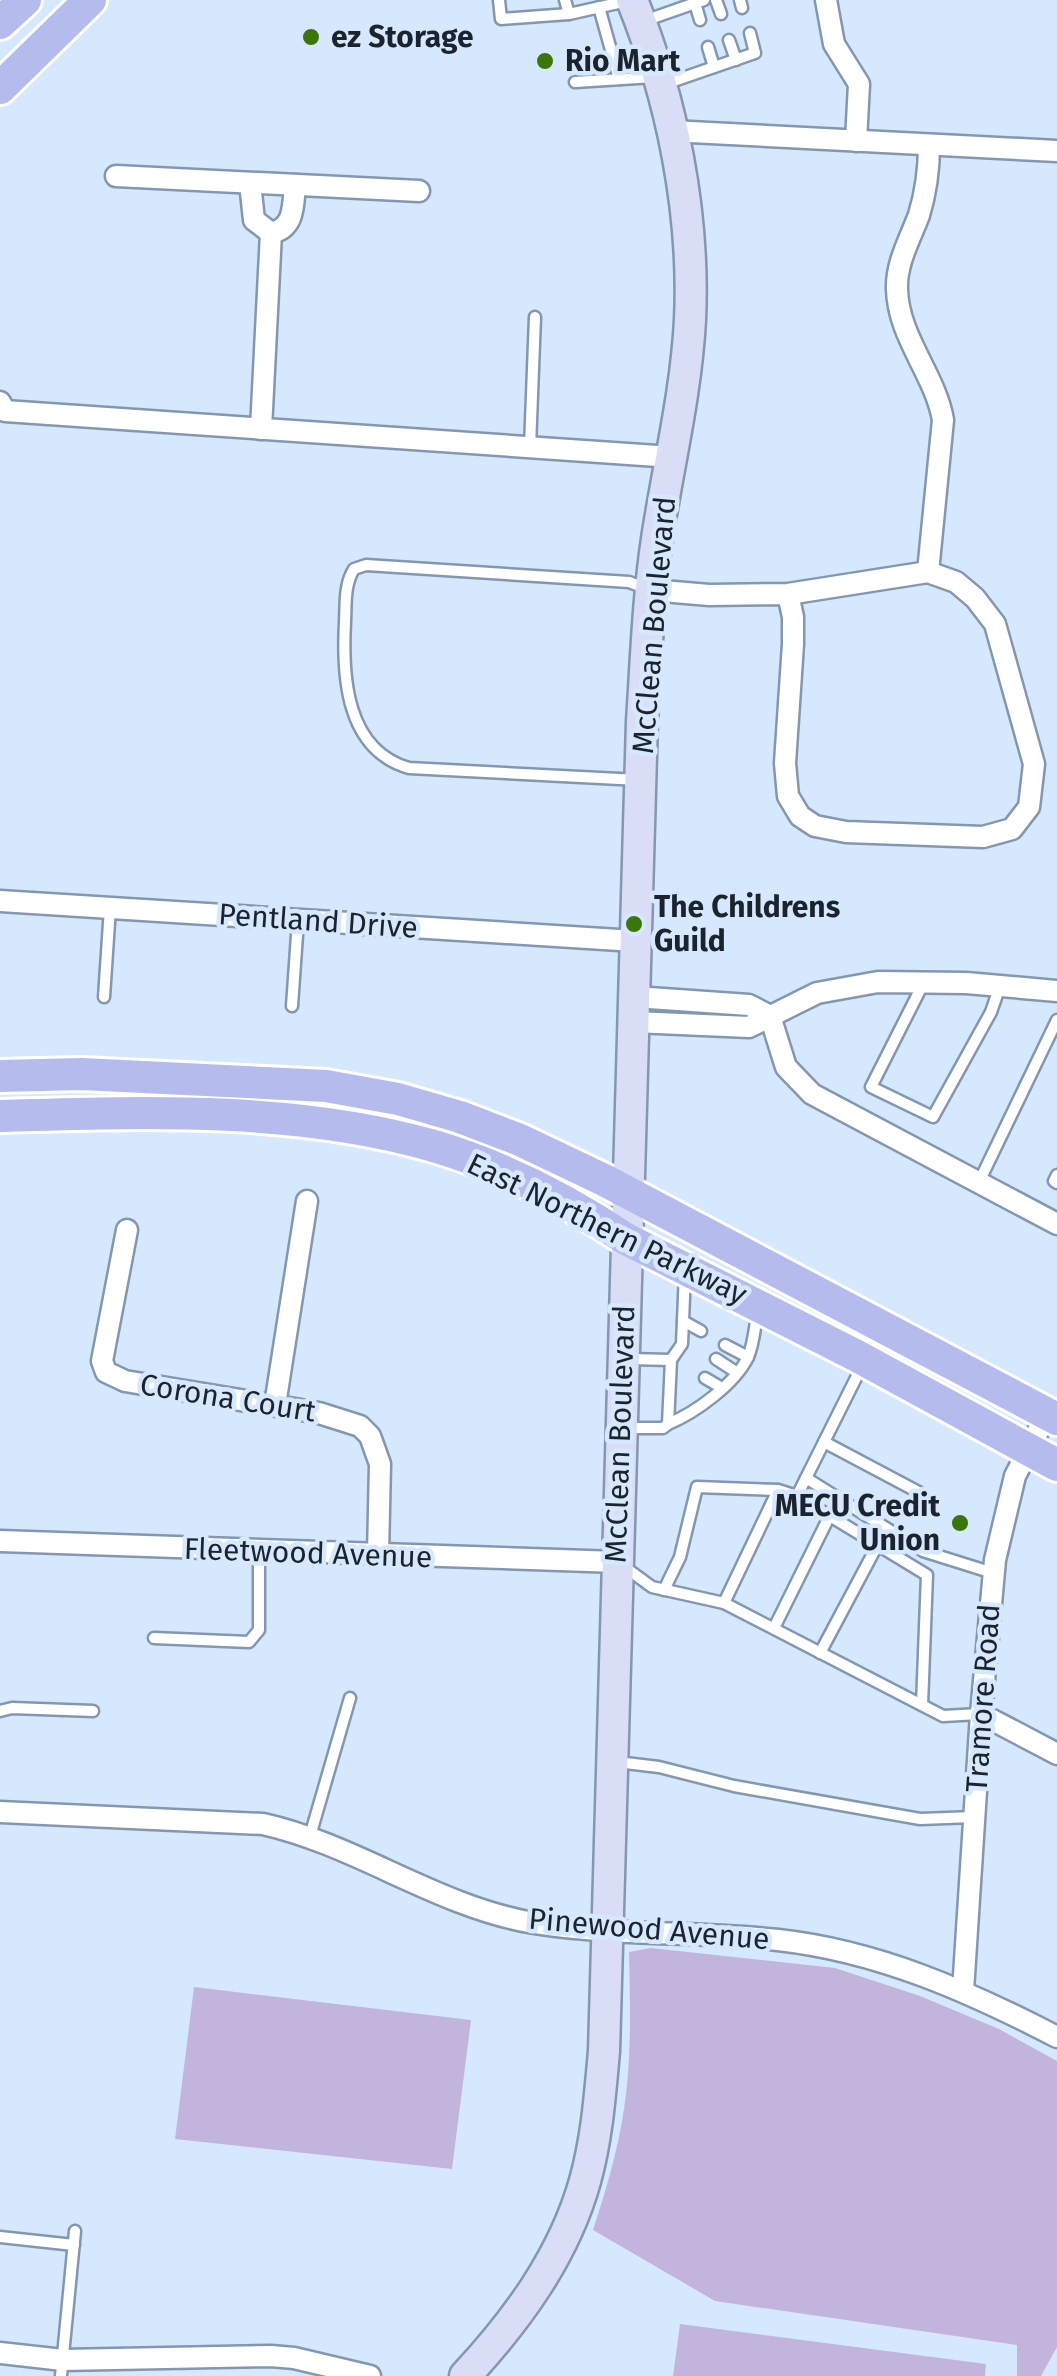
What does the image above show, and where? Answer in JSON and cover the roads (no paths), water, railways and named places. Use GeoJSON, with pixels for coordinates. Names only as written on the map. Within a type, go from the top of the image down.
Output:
{"type":"FeatureCollection","features":[{"type":"Feature","properties":{"kind":"main road"},"geometry":{"type":"LineString","coordinates":[[0,23],[24,0]]}},
{"type":"Feature","properties":{"kind":"main road"},"geometry":{"type":"LineString","coordinates":[[0,88],[90,0]]}},
{"type":"Feature","properties":{"kind":"main road","name":"East Northern Parkway"},"geometry":{"type":"LineString","coordinates":[[0,1076],[82,1074],[326,1086],[421,1105],[490,1128],[628,1192],[1052,1416]]}},
{"type":"Feature","properties":{"kind":"main road","name":"East Northern Parkway"},"geometry":{"type":"LineString","coordinates":[[0,1116],[162,1114],[293,1120],[434,1146],[493,1168],[596,1218],[626,1239],[864,1360],[1057,1465]]}},
{"type":"Feature","properties":{"kind":"street"},"geometry":{"type":"LineString","coordinates":[[826,0],[834,44],[859,84],[856,141]]}},
{"type":"Feature","properties":{"kind":"street","name":"McClean Boulevard"},"geometry":{"type":"LineString","coordinates":[[465,2376],[520,2310],[549,2267],[585,2182],[598,2124],[604,2051],[640,780],[651,590],[687,364],[690,304],[687,227],[671,131],[634,8]]}},
{"type":"Feature","properties":{"kind":"street"},"geometry":{"type":"LineString","coordinates":[[671,131],[1057,151]]}},
{"type":"Feature","properties":{"kind":"street"},"geometry":{"type":"LineString","coordinates":[[928,572],[943,420],[940,402],[906,334],[896,285],[902,255],[923,199],[930,145]]}},
{"type":"Feature","properties":{"kind":"street"},"geometry":{"type":"LineString","coordinates":[[116,176],[420,191]]}},
{"type":"Feature","properties":{"kind":"street"},"geometry":{"type":"LineString","coordinates":[[250,183],[254,220],[272,233],[289,223],[294,185]]}},
{"type":"Feature","properties":{"kind":"street"},"geometry":{"type":"LineString","coordinates":[[261,428],[272,233]]}},
{"type":"Feature","properties":{"kind":"street","name":"McClean Boulevard"},"geometry":{"type":"LineString","coordinates":[[0,402],[5,411],[672,456]]}},
{"type":"Feature","properties":{"kind":"street"},"geometry":{"type":"LineString","coordinates":[[651,590],[710,595],[788,594],[928,572],[956,582],[987,612],[1004,648],[1034,764],[1029,806],[1012,829],[984,838],[846,832],[815,826],[800,816],[788,796],[785,763],[793,630],[788,594]]}},
{"type":"Feature","properties":{"kind":"street","name":"Pentland Drive"},"geometry":{"type":"LineString","coordinates":[[0,901],[636,940]]}},
{"type":"Feature","properties":{"kind":"street"},"geometry":{"type":"LineString","coordinates":[[770,1016],[817,993],[878,982],[1057,991]]}},
{"type":"Feature","properties":{"kind":"street"},"geometry":{"type":"LineString","coordinates":[[634,1010],[749,1005],[770,1016],[786,1067],[812,1094],[1057,1224]]}},
{"type":"Feature","properties":{"kind":"street"},"geometry":{"type":"LineString","coordinates":[[275,1406],[307,1201]]}},
{"type":"Feature","properties":{"kind":"street","name":"Corona Court"},"geometry":{"type":"LineString","coordinates":[[127,1230],[102,1360],[106,1372],[125,1381],[337,1417],[360,1426],[370,1436],[380,1464],[378,1555]]}},
{"type":"Feature","properties":{"kind":"street","name":"Tramore Road"},"geometry":{"type":"LineString","coordinates":[[963,1991],[993,1573],[1015,1476],[1026,1449],[1052,1416]]}},
{"type":"Feature","properties":{"kind":"street","name":"Fleetwood Avenue"},"geometry":{"type":"LineString","coordinates":[[0,1541],[617,1562]]}},
{"type":"Feature","properties":{"kind":"street"},"geometry":{"type":"LineString","coordinates":[[981,1714],[1057,1754]]}},
{"type":"Feature","properties":{"kind":"street","name":"Pinewood Avenue"},"geometry":{"type":"LineString","coordinates":[[0,1812],[262,1824],[310,1836],[379,1869],[479,1908],[532,1923],[780,1940],[854,1953],[963,1991],[1057,2038]]}},
{"type":"Feature","properties":{"kind":"street"},"geometry":{"type":"LineString","coordinates":[[0,2353],[62,2368],[271,2356],[370,2376]]}},
{"type":"Feature","properties":{"kind":"lane"},"geometry":{"type":"LineString","coordinates":[[499,0],[501,19],[569,14],[598,7],[700,2],[700,20]]}},
{"type":"Feature","properties":{"kind":"lane"},"geometry":{"type":"LineString","coordinates":[[565,0],[569,14]]}},
{"type":"Feature","properties":{"kind":"lane"},"geometry":{"type":"LineString","coordinates":[[716,0],[721,14]]}},
{"type":"Feature","properties":{"kind":"lane"},"geometry":{"type":"LineString","coordinates":[[598,7],[619,80]]}},
{"type":"Feature","properties":{"kind":"lane"},"geometry":{"type":"LineString","coordinates":[[575,82],[658,81],[714,67],[755,53],[750,33]]}},
{"type":"Feature","properties":{"kind":"lane"},"geometry":{"type":"LineString","coordinates":[[730,40],[736,60]]}},
{"type":"Feature","properties":{"kind":"lane"},"geometry":{"type":"LineString","coordinates":[[708,47],[714,67]]}},
{"type":"Feature","properties":{"kind":"lane"},"geometry":{"type":"LineString","coordinates":[[530,447],[535,317]]}},
{"type":"Feature","properties":{"kind":"lane"},"geometry":{"type":"LineString","coordinates":[[640,780],[409,768],[392,763],[368,740],[351,708],[346,684],[347,580],[354,569],[366,565],[628,582],[651,590]]}},
{"type":"Feature","properties":{"kind":"lane"},"geometry":{"type":"LineString","coordinates":[[104,998],[110,908]]}},
{"type":"Feature","properties":{"kind":"lane"},"geometry":{"type":"LineString","coordinates":[[292,1006],[298,920]]}},
{"type":"Feature","properties":{"kind":"lane"},"geometry":{"type":"LineString","coordinates":[[924,983],[871,1086],[933,1116],[990,1012],[1000,986]]}},
{"type":"Feature","properties":{"kind":"lane"},"geometry":{"type":"LineString","coordinates":[[978,1182],[1057,1020]]}},
{"type":"Feature","properties":{"kind":"lane"},"geometry":{"type":"LineString","coordinates":[[1057,1174],[1057,1183]]}},
{"type":"Feature","properties":{"kind":"lane"},"geometry":{"type":"LineString","coordinates":[[668,1424],[675,1361],[687,1342],[683,1320],[685,1268]]}},
{"type":"Feature","properties":{"kind":"lane"},"geometry":{"type":"LineString","coordinates":[[620,1428],[663,1428],[690,1415],[722,1388],[748,1358],[759,1305]]}},
{"type":"Feature","properties":{"kind":"lane"},"geometry":{"type":"LineString","coordinates":[[683,1320],[701,1331]]}},
{"type":"Feature","properties":{"kind":"lane"},"geometry":{"type":"LineString","coordinates":[[725,1344],[748,1358]]}},
{"type":"Feature","properties":{"kind":"lane"},"geometry":{"type":"LineString","coordinates":[[622,1359],[675,1361]]}},
{"type":"Feature","properties":{"kind":"lane"},"geometry":{"type":"LineString","coordinates":[[716,1359],[736,1372]]}},
{"type":"Feature","properties":{"kind":"lane"},"geometry":{"type":"LineString","coordinates":[[797,1496],[864,1360]]}},
{"type":"Feature","properties":{"kind":"lane"},"geometry":{"type":"LineString","coordinates":[[705,1378],[722,1388]]}},
{"type":"Feature","properties":{"kind":"lane"},"geometry":{"type":"LineString","coordinates":[[697,1391],[709,1398]]}},
{"type":"Feature","properties":{"kind":"lane"},"geometry":{"type":"LineString","coordinates":[[824,1442],[924,1496]]}},
{"type":"Feature","properties":{"kind":"lane"},"geometry":{"type":"LineString","coordinates":[[806,1478],[924,1551],[993,1573]]}},
{"type":"Feature","properties":{"kind":"lane"},"geometry":{"type":"LineString","coordinates":[[664,1590],[680,1556],[697,1487],[778,1490],[797,1496],[927,1575],[922,1705]]}},
{"type":"Feature","properties":{"kind":"lane"},"geometry":{"type":"LineString","coordinates":[[724,1602],[778,1490]]}},
{"type":"Feature","properties":{"kind":"lane"},"geometry":{"type":"LineString","coordinates":[[774,1628],[830,1515]]}},
{"type":"Feature","properties":{"kind":"lane"},"geometry":{"type":"LineString","coordinates":[[820,1653],[878,1544]]}},
{"type":"Feature","properties":{"kind":"lane"},"geometry":{"type":"LineString","coordinates":[[154,1638],[249,1642],[259,1630],[259,1551]]}},
{"type":"Feature","properties":{"kind":"lane"},"geometry":{"type":"LineString","coordinates":[[617,1562],[652,1587],[724,1602],[943,1716],[981,1714]]}},
{"type":"Feature","properties":{"kind":"lane"},"geometry":{"type":"LineString","coordinates":[[310,1836],[350,1698]]}},
{"type":"Feature","properties":{"kind":"lane"},"geometry":{"type":"LineString","coordinates":[[0,1712],[12,1708],[93,1711]]}},
{"type":"Feature","properties":{"kind":"lane"},"geometry":{"type":"LineString","coordinates":[[611,1761],[920,1818],[974,1817]]}},
{"type":"Feature","properties":{"kind":"lane"},"geometry":{"type":"LineString","coordinates":[[62,2368],[75,2230]]}},
{"type":"Feature","properties":{"kind":"lane"},"geometry":{"type":"LineString","coordinates":[[0,2237],[74,2245]]}},
{"type":"Feature","properties":{"kind":"place","name":"ez Storage"},"geometry":{"type":"Point","coordinates":[311,37]}},
{"type":"Feature","properties":{"kind":"place","name":"Rio Mart"},"geometry":{"type":"Point","coordinates":[545,61]}},
{"type":"Feature","properties":{"kind":"place","name":"The Childrens Guild"},"geometry":{"type":"Point","coordinates":[634,924]}},
{"type":"Feature","properties":{"kind":"place","name":"MECU Credit Union"},"geometry":{"type":"Point","coordinates":[960,1523]}}]}
